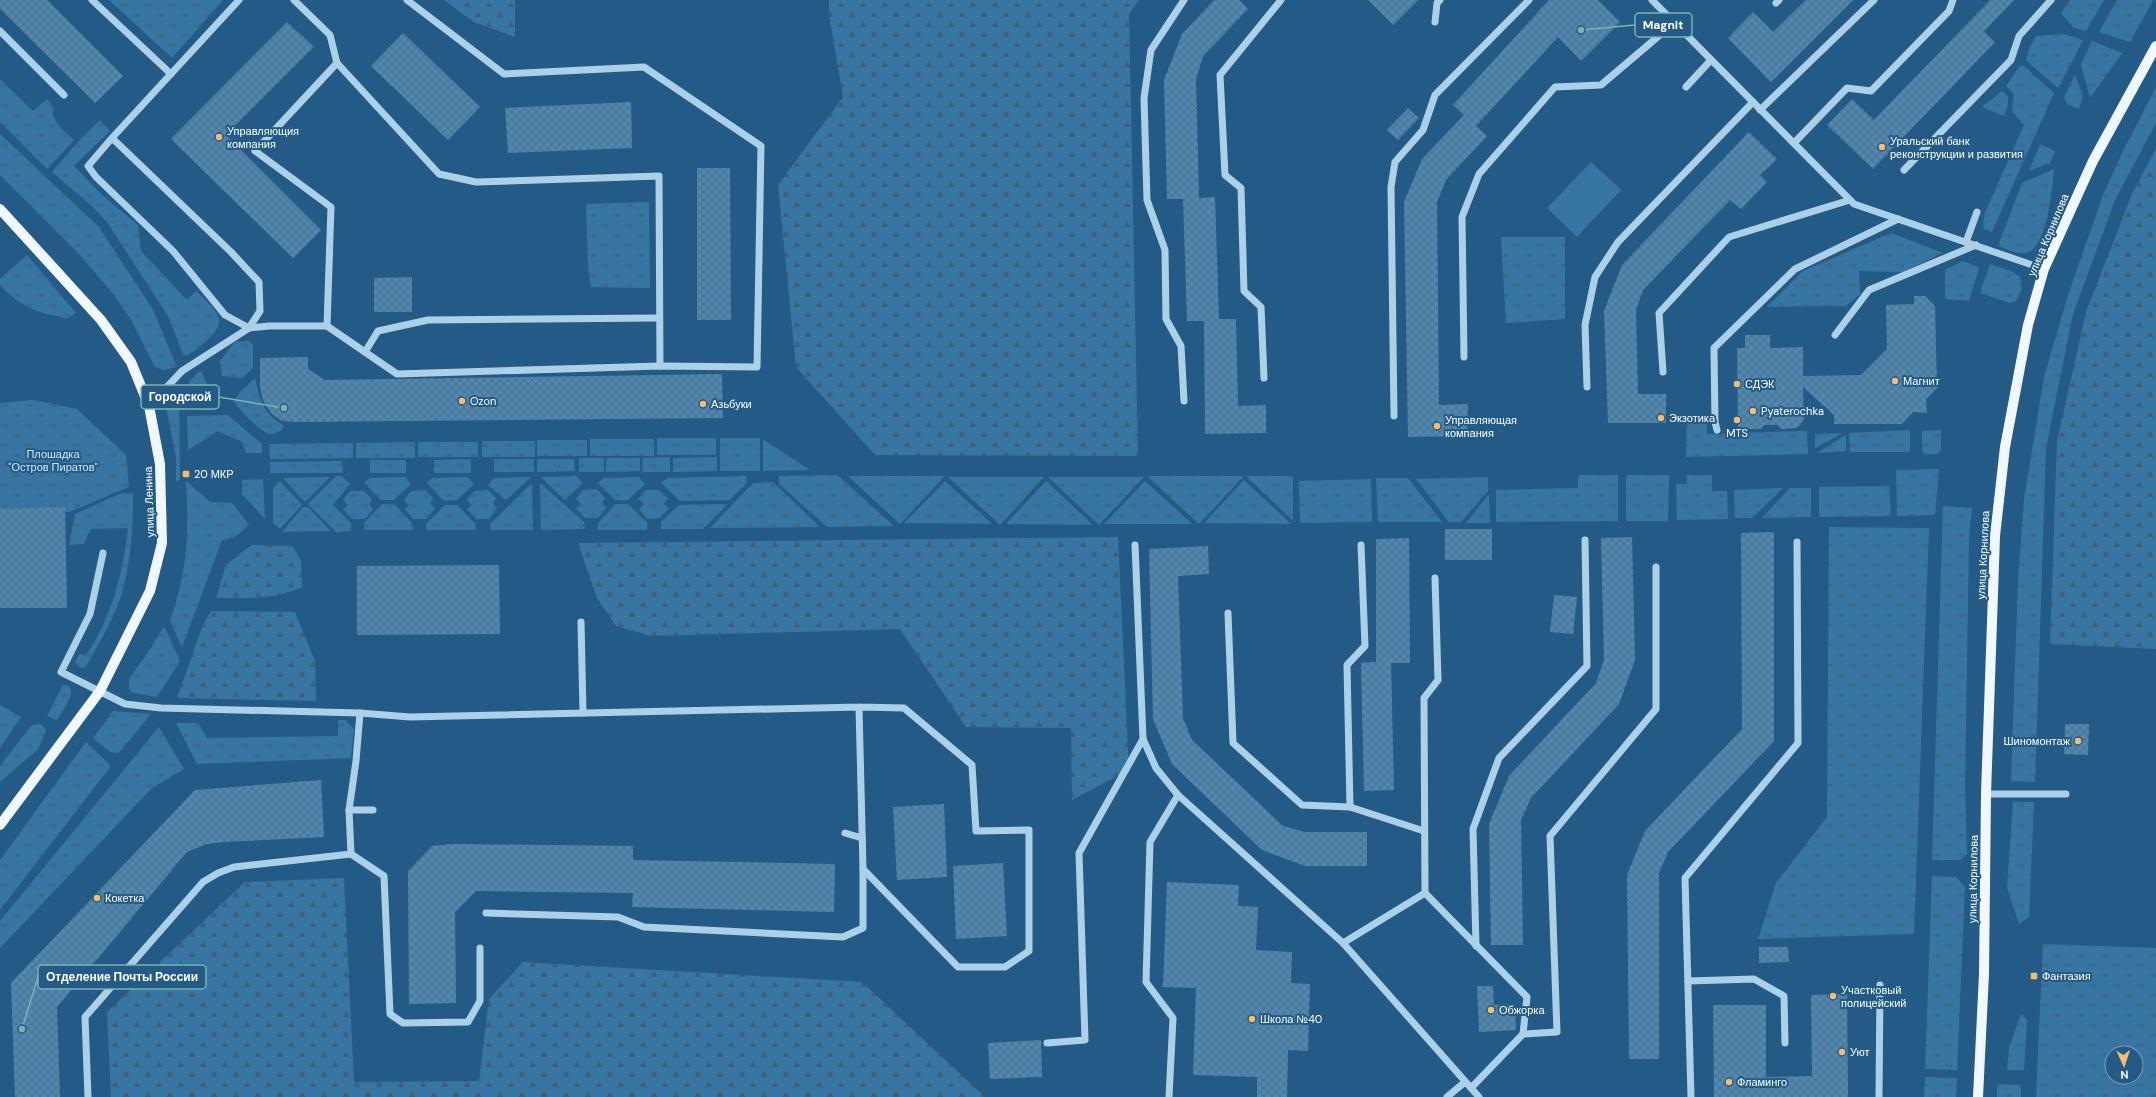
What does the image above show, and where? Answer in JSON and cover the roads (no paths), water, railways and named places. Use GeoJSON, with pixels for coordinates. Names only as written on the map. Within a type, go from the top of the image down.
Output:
{"type":"FeatureCollection","features":[{"type":"Feature","properties":{"kind":"main road","name":"улица Корнилова"},"geometry":{"type":"LineString","coordinates":[[1978,1097],[1984,974],[1986,794],[1995,536],[2007,439],[2028,325],[2044,269],[2093,161],[2156,46]]}},
{"type":"Feature","properties":{"kind":"main road","name":"улица Ленина"},"geometry":{"type":"LineString","coordinates":[[0,209],[101,320],[131,362],[149,406],[162,476],[162,543],[150,591],[100,691],[0,825]]}},
{"type":"Feature","properties":{"kind":"street"},"geometry":{"type":"LineString","coordinates":[[92,0],[171,74]]}},
{"type":"Feature","properties":{"kind":"street"},"geometry":{"type":"LineString","coordinates":[[239,0],[88,166],[96,177],[173,251],[225,315],[249,328],[269,326],[327,326],[397,374],[660,366],[757,367],[761,146],[644,67],[504,74],[407,0]]}},
{"type":"Feature","properties":{"kind":"street"},"geometry":{"type":"LineString","coordinates":[[294,0],[330,35],[337,63],[439,174],[476,182],[659,176],[660,366]]}},
{"type":"Feature","properties":{"kind":"street"},"geometry":{"type":"LineString","coordinates":[[1184,0],[1151,50],[1144,98],[1147,200],[1165,250],[1166,319],[1181,346],[1184,401]]}},
{"type":"Feature","properties":{"kind":"street"},"geometry":{"type":"LineString","coordinates":[[1264,378],[1261,307],[1244,291],[1241,188],[1225,175],[1220,75],[1281,0]]}},
{"type":"Feature","properties":{"kind":"street"},"geometry":{"type":"LineString","coordinates":[[1435,22],[1437,3],[1440,0]]}},
{"type":"Feature","properties":{"kind":"street"},"geometry":{"type":"LineString","coordinates":[[1394,416],[1391,187],[1395,162],[1423,130],[1434,95],[1529,0]]}},
{"type":"Feature","properties":{"kind":"street"},"geometry":{"type":"LineString","coordinates":[[1652,0],[1854,204],[2044,269]]}},
{"type":"Feature","properties":{"kind":"street"},"geometry":{"type":"LineString","coordinates":[[1760,110],[1874,0]]}},
{"type":"Feature","properties":{"kind":"street"},"geometry":{"type":"LineString","coordinates":[[1794,143],[1847,88],[1871,91],[1949,11],[1953,0]]}},
{"type":"Feature","properties":{"kind":"street"},"geometry":{"type":"LineString","coordinates":[[1904,170],[2011,60],[2019,36],[2051,0]]}},
{"type":"Feature","properties":{"kind":"street"},"geometry":{"type":"LineString","coordinates":[[1464,357],[1462,217],[1479,174],[1555,87],[1601,85],[1674,23]]}},
{"type":"Feature","properties":{"kind":"street"},"geometry":{"type":"LineString","coordinates":[[0,32],[64,95]]}},
{"type":"Feature","properties":{"kind":"street"},"geometry":{"type":"LineString","coordinates":[[1686,87],[1711,60]]}},
{"type":"Feature","properties":{"kind":"street"},"geometry":{"type":"LineString","coordinates":[[327,326],[331,206],[255,151],[337,63]]}},
{"type":"Feature","properties":{"kind":"street"},"geometry":{"type":"LineString","coordinates":[[1587,387],[1585,325],[1596,277],[1618,242],[1753,102]]}},
{"type":"Feature","properties":{"kind":"street"},"geometry":{"type":"LineString","coordinates":[[112,138],[231,252],[259,282],[260,311],[249,328],[182,372],[149,406]]}},
{"type":"Feature","properties":{"kind":"street"},"geometry":{"type":"LineString","coordinates":[[1663,372],[1660,313],[1729,237],[1850,200]]}},
{"type":"Feature","properties":{"kind":"street"},"geometry":{"type":"LineString","coordinates":[[1966,242],[1977,212]]}},
{"type":"Feature","properties":{"kind":"street"},"geometry":{"type":"LineString","coordinates":[[1718,430],[1715,422],[1714,348],[1795,269],[1898,219]]}},
{"type":"Feature","properties":{"kind":"street"},"geometry":{"type":"LineString","coordinates":[[1835,335],[1869,290],[1976,245]]}},
{"type":"Feature","properties":{"kind":"street"},"geometry":{"type":"LineString","coordinates":[[365,352],[378,331],[428,320],[659,318]]}},
{"type":"Feature","properties":{"kind":"street"},"geometry":{"type":"LineString","coordinates":[[1476,946],[1473,829],[1499,758],[1587,666],[1585,540]]}},
{"type":"Feature","properties":{"kind":"street"},"geometry":{"type":"LineString","coordinates":[[1691,1097],[1685,878],[1798,743],[1797,542]]}},
{"type":"Feature","properties":{"kind":"street"},"geometry":{"type":"LineString","coordinates":[[1135,545],[1143,739],[1156,768],[1178,795],[1343,943],[1479,1097]]}},
{"type":"Feature","properties":{"kind":"street"},"geometry":{"type":"LineString","coordinates":[[1350,807],[1346,665],[1365,646],[1361,545]]}},
{"type":"Feature","properties":{"kind":"street"},"geometry":{"type":"LineString","coordinates":[[103,553],[90,614],[61,672],[125,704],[161,708],[360,713],[410,716],[859,707],[904,708],[972,765],[976,831],[1029,830],[1029,951],[1005,967],[958,967],[863,869]]}},
{"type":"Feature","properties":{"kind":"street"},"geometry":{"type":"LineString","coordinates":[[1523,1034],[1557,1032],[1550,836],[1656,709],[1656,567]]}},
{"type":"Feature","properties":{"kind":"street"},"geometry":{"type":"LineString","coordinates":[[1435,578],[1438,680],[1424,698],[1424,894],[1527,998],[1523,1034],[1471,1088]]}},
{"type":"Feature","properties":{"kind":"street"},"geometry":{"type":"LineString","coordinates":[[1228,613],[1233,743],[1302,805],[1350,807],[1424,831]]}},
{"type":"Feature","properties":{"kind":"street"},"geometry":{"type":"LineString","coordinates":[[581,622],[583,713]]}},
{"type":"Feature","properties":{"kind":"street"},"geometry":{"type":"LineString","coordinates":[[486,913],[618,917],[644,927],[844,937],[863,928],[859,707]]}},
{"type":"Feature","properties":{"kind":"street"},"geometry":{"type":"LineString","coordinates":[[351,854],[349,810],[356,761],[360,713]]}},
{"type":"Feature","properties":{"kind":"street"},"geometry":{"type":"LineString","coordinates":[[1048,1043],[1085,1040],[1080,853],[1143,739]]}},
{"type":"Feature","properties":{"kind":"street"},"geometry":{"type":"LineString","coordinates":[[1986,794],[2066,794]]}},
{"type":"Feature","properties":{"kind":"street"},"geometry":{"type":"LineString","coordinates":[[1169,1097],[1173,1018],[1146,982],[1150,842],[1178,795]]}},
{"type":"Feature","properties":{"kind":"street"},"geometry":{"type":"LineString","coordinates":[[349,810],[372,810]]}},
{"type":"Feature","properties":{"kind":"street"},"geometry":{"type":"LineString","coordinates":[[844,833],[862,838]]}},
{"type":"Feature","properties":{"kind":"street"},"geometry":{"type":"LineString","coordinates":[[88,1097],[85,1018],[203,882],[218,873],[234,867],[351,854],[384,876],[390,1014],[403,1023],[468,1022],[480,1001],[480,948]]}},
{"type":"Feature","properties":{"kind":"street"},"geometry":{"type":"LineString","coordinates":[[1343,943],[1424,894]]}},
{"type":"Feature","properties":{"kind":"street"},"geometry":{"type":"LineString","coordinates":[[1688,981],[1754,979],[1784,996],[1785,1044]]}},
{"type":"Feature","properties":{"kind":"street"},"geometry":{"type":"LineString","coordinates":[[1879,1097],[1880,985]]}},
{"type":"Feature","properties":{"kind":"street"},"geometry":{"type":"LineString","coordinates":[[1447,1097],[1465,1082]]}},
{"type":"Feature","properties":{"kind":"place","name":"Magnit"},"geometry":{"type":"Point","coordinates":[1581,30]}},
{"type":"Feature","properties":{"kind":"place","name":"Управляющия компания"},"geometry":{"type":"Point","coordinates":[219,137]}},
{"type":"Feature","properties":{"kind":"place","name":"Уральский банк реконструкции и развития"},"geometry":{"type":"Point","coordinates":[1882,147]}},
{"type":"Feature","properties":{"kind":"place","name":"Магнит"},"geometry":{"type":"Point","coordinates":[1895,381]}},
{"type":"Feature","properties":{"kind":"place","name":"СДЭК"},"geometry":{"type":"Point","coordinates":[1737,384]}},
{"type":"Feature","properties":{"kind":"place","name":"Ozon"},"geometry":{"type":"Point","coordinates":[462,401]}},
{"type":"Feature","properties":{"kind":"place","name":"Азьбуки"},"geometry":{"type":"Point","coordinates":[703,404]}},
{"type":"Feature","properties":{"kind":"place","name":"Городской"},"geometry":{"type":"Point","coordinates":[284,408]}},
{"type":"Feature","properties":{"kind":"place","name":"Pyaterochka"},"geometry":{"type":"Point","coordinates":[1753,411]}},
{"type":"Feature","properties":{"kind":"place","name":"Экзотика"},"geometry":{"type":"Point","coordinates":[1661,418]}},
{"type":"Feature","properties":{"kind":"place","name":"MTS"},"geometry":{"type":"Point","coordinates":[1737,420]}},
{"type":"Feature","properties":{"kind":"place","name":"Управляющая компания"},"geometry":{"type":"Point","coordinates":[1437,426]}},
{"type":"Feature","properties":{"kind":"place","name":"20 МКР"},"geometry":{"type":"Point","coordinates":[186,474]}},
{"type":"Feature","properties":{"kind":"place","name":"Шиномонтаж"},"geometry":{"type":"Point","coordinates":[2078,741]}},
{"type":"Feature","properties":{"kind":"place","name":"Кокетка"},"geometry":{"type":"Point","coordinates":[97,898]}},
{"type":"Feature","properties":{"kind":"place","name":"Фантазия"},"geometry":{"type":"Point","coordinates":[2034,976]}},
{"type":"Feature","properties":{"kind":"place","name":"Участковый полицейский"},"geometry":{"type":"Point","coordinates":[1833,996]}},
{"type":"Feature","properties":{"kind":"place","name":"Обжорка"},"geometry":{"type":"Point","coordinates":[1491,1010]}},
{"type":"Feature","properties":{"kind":"place","name":"Школа №40"},"geometry":{"type":"Point","coordinates":[1252,1019]}},
{"type":"Feature","properties":{"kind":"place","name":"Отделение Почты России"},"geometry":{"type":"Point","coordinates":[22,1029]}},
{"type":"Feature","properties":{"kind":"place","name":"Уют"},"geometry":{"type":"Point","coordinates":[1842,1052]}},
{"type":"Feature","properties":{"kind":"place","name":"Фламинго"},"geometry":{"type":"Point","coordinates":[1729,1082]}},
{"type":"Feature","properties":{"kind":"park label","name":"Плошадка \"Остров Пиратов\""},"geometry":{"type":"Point","coordinates":[53,460]}}]}
